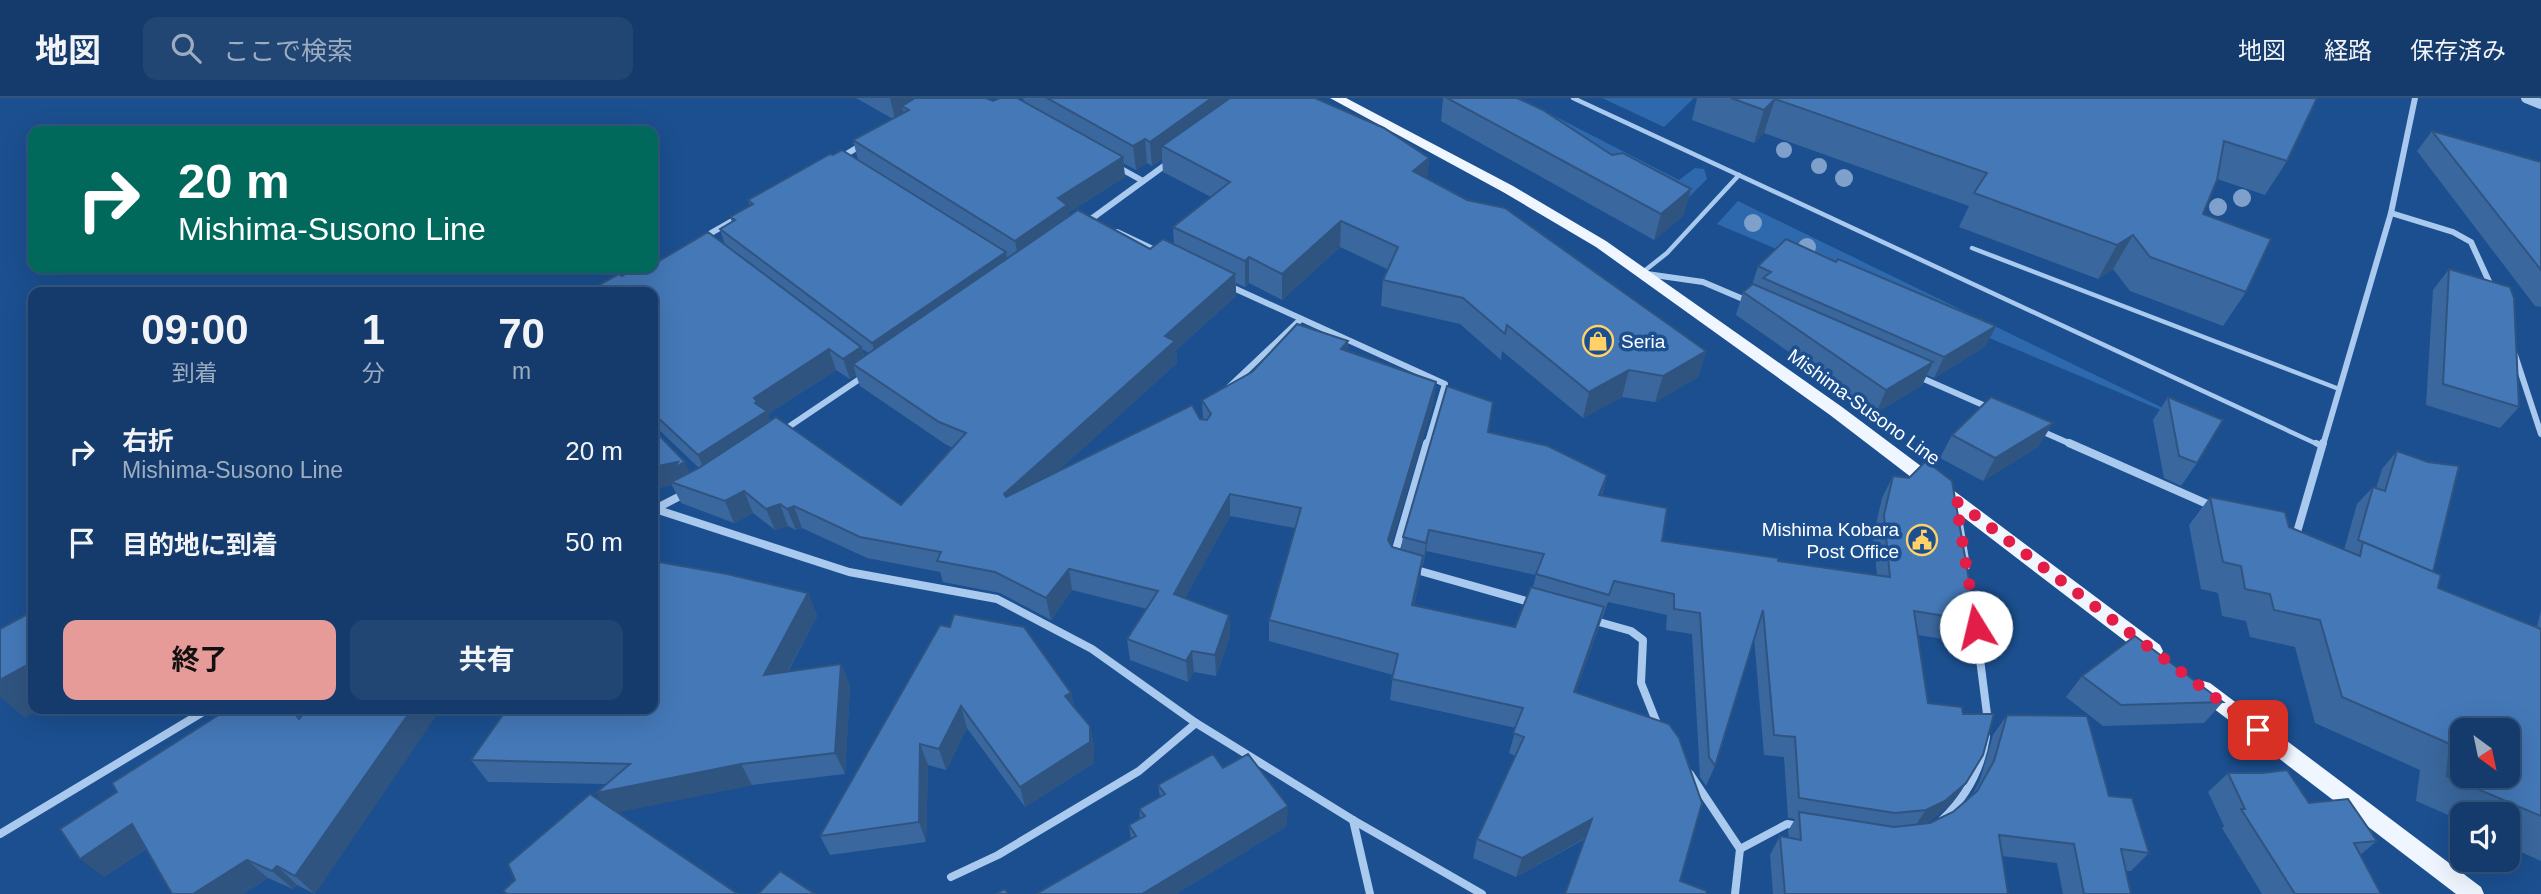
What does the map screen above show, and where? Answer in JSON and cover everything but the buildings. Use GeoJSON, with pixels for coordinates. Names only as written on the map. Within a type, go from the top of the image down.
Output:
{"type":"FeatureCollection","features":[{"type":"Feature","properties":{"kind":"main road","name":"Mishima-Susono Line"},"geometry":{"type":"LineString","coordinates":[[1336,98],[1508,190],[1601,244],[1836,411],[2165,660]]}},
{"type":"Feature","properties":{"kind":"main road"},"geometry":{"type":"LineString","coordinates":[[2187,677],[2473,894]]}},
{"type":"Feature","properties":{"kind":"street"},"geometry":{"type":"LineString","coordinates":[[2294,542],[2391,213],[2416,98]]}},
{"type":"Feature","properties":{"kind":"street"},"geometry":{"type":"LineString","coordinates":[[2526,98],[2541,104]]}},
{"type":"Feature","properties":{"kind":"street"},"geometry":{"type":"LineString","coordinates":[[830,163],[875,137]]}},
{"type":"Feature","properties":{"kind":"street"},"geometry":{"type":"LineString","coordinates":[[1082,225],[1177,156]]}},
{"type":"Feature","properties":{"kind":"street"},"geometry":{"type":"LineString","coordinates":[[842,157],[853,164]]}},
{"type":"Feature","properties":{"kind":"street"},"geometry":{"type":"LineString","coordinates":[[1109,162],[1143,181]]}},
{"type":"Feature","properties":{"kind":"street"},"geometry":{"type":"LineString","coordinates":[[693,244],[750,210]]}},
{"type":"Feature","properties":{"kind":"street"},"geometry":{"type":"LineString","coordinates":[[2391,213],[2453,232],[2471,242],[2487,272],[2495,297]]}},
{"type":"Feature","properties":{"kind":"street"},"geometry":{"type":"LineString","coordinates":[[1091,219],[1103,224]]}},
{"type":"Feature","properties":{"kind":"street"},"geometry":{"type":"LineString","coordinates":[[1114,230],[1170,258]]}},
{"type":"Feature","properties":{"kind":"street"},"geometry":{"type":"LineString","coordinates":[[705,237],[716,245]]}},
{"type":"Feature","properties":{"kind":"street"},"geometry":{"type":"LineString","coordinates":[[1642,273],[1703,282],[1754,304]]}},
{"type":"Feature","properties":{"kind":"street"},"geometry":{"type":"LineString","coordinates":[[1219,281],[1445,384],[1392,563]]}},
{"type":"Feature","properties":{"kind":"street"},"geometry":{"type":"LineString","coordinates":[[1220,396],[1301,319]]}},
{"type":"Feature","properties":{"kind":"street"},"geometry":{"type":"LineString","coordinates":[[2511,346],[2541,433]]}},
{"type":"Feature","properties":{"kind":"street"},"geometry":{"type":"LineString","coordinates":[[1905,370],[1993,409]]}},
{"type":"Feature","properties":{"kind":"street"},"geometry":{"type":"LineString","coordinates":[[774,436],[866,375]]}},
{"type":"Feature","properties":{"kind":"street"},"geometry":{"type":"LineString","coordinates":[[2030,426],[2219,509]]}},
{"type":"Feature","properties":{"kind":"street"},"geometry":{"type":"LineString","coordinates":[[658,508],[695,488]]}},
{"type":"Feature","properties":{"kind":"street"},"geometry":{"type":"LineString","coordinates":[[1956,501],[1967,570]]}},
{"type":"Feature","properties":{"kind":"street"},"geometry":{"type":"LineString","coordinates":[[658,511],[849,572],[997,599],[1092,649],[1196,723],[1353,820],[1482,894]]}},
{"type":"Feature","properties":{"kind":"street"},"geometry":{"type":"LineString","coordinates":[[2282,537],[2306,548]]}},
{"type":"Feature","properties":{"kind":"street"},"geometry":{"type":"LineString","coordinates":[[1406,567],[1538,605]]}},
{"type":"Feature","properties":{"kind":"street"},"geometry":{"type":"LineString","coordinates":[[1935,826],[1957,807],[1974,778],[1985,746],[1988,719],[1972,597]]}},
{"type":"Feature","properties":{"kind":"street"},"geometry":{"type":"LineString","coordinates":[[1578,616],[1630,631],[1643,640],[1641,682],[1659,729],[1667,740]]}},
{"type":"Feature","properties":{"kind":"street"},"geometry":{"type":"LineString","coordinates":[[0,834],[200,714]]}},
{"type":"Feature","properties":{"kind":"street"},"geometry":{"type":"LineString","coordinates":[[951,877],[998,855],[1139,771],[1196,723]]}},
{"type":"Feature","properties":{"kind":"street"},"geometry":{"type":"LineString","coordinates":[[1681,762],[1740,849],[1735,894]]}},
{"type":"Feature","properties":{"kind":"street"},"geometry":{"type":"LineString","coordinates":[[1353,820],[1370,894]]}},
{"type":"Feature","properties":{"kind":"street"},"geometry":{"type":"LineString","coordinates":[[1740,849],[1787,824],[1814,828]]}},
{"type":"Feature","properties":{"kind":"lane"},"geometry":{"type":"LineString","coordinates":[[1573,98],[2322,446]]}},
{"type":"Feature","properties":{"kind":"lane"},"geometry":{"type":"LineString","coordinates":[[1642,273],[1667,253],[1739,175]]}},
{"type":"Feature","properties":{"kind":"lane"},"geometry":{"type":"LineString","coordinates":[[1972,248],[2339,389]]}},
{"type":"Feature","properties":{"kind":"shaded area"},"geometry":{"type":"Polygon","coordinates":[[[1480,98],[1519,98],[1679,180],[1695,168],[1704,169],[1707,179],[1680,206],[1480,98]]]}},
{"type":"Feature","properties":{"kind":"shaded area"},"geometry":{"type":"Polygon","coordinates":[[[1602,98],[1694,98],[1664,127],[1602,98]]]}},
{"type":"Feature","properties":{"kind":"shaded area"},"geometry":{"type":"Polygon","coordinates":[[[1738,201],[2161,407],[2161,410],[1717,224],[1738,201]]]}},
{"type":"Feature","properties":{"kind":"place","name":"Seria"},"geometry":{"type":"Point","coordinates":[1598,341]}},
{"type":"Feature","properties":{"kind":"place","name":"Mishima Kobara Post Office"},"geometry":{"type":"Point","coordinates":[1922,540]}},
{"type":"Feature","properties":{"kind":"route"},"geometry":{"type":"LineString","coordinates":[[1976,627],[1956,501],[2258,730]]}}]}
